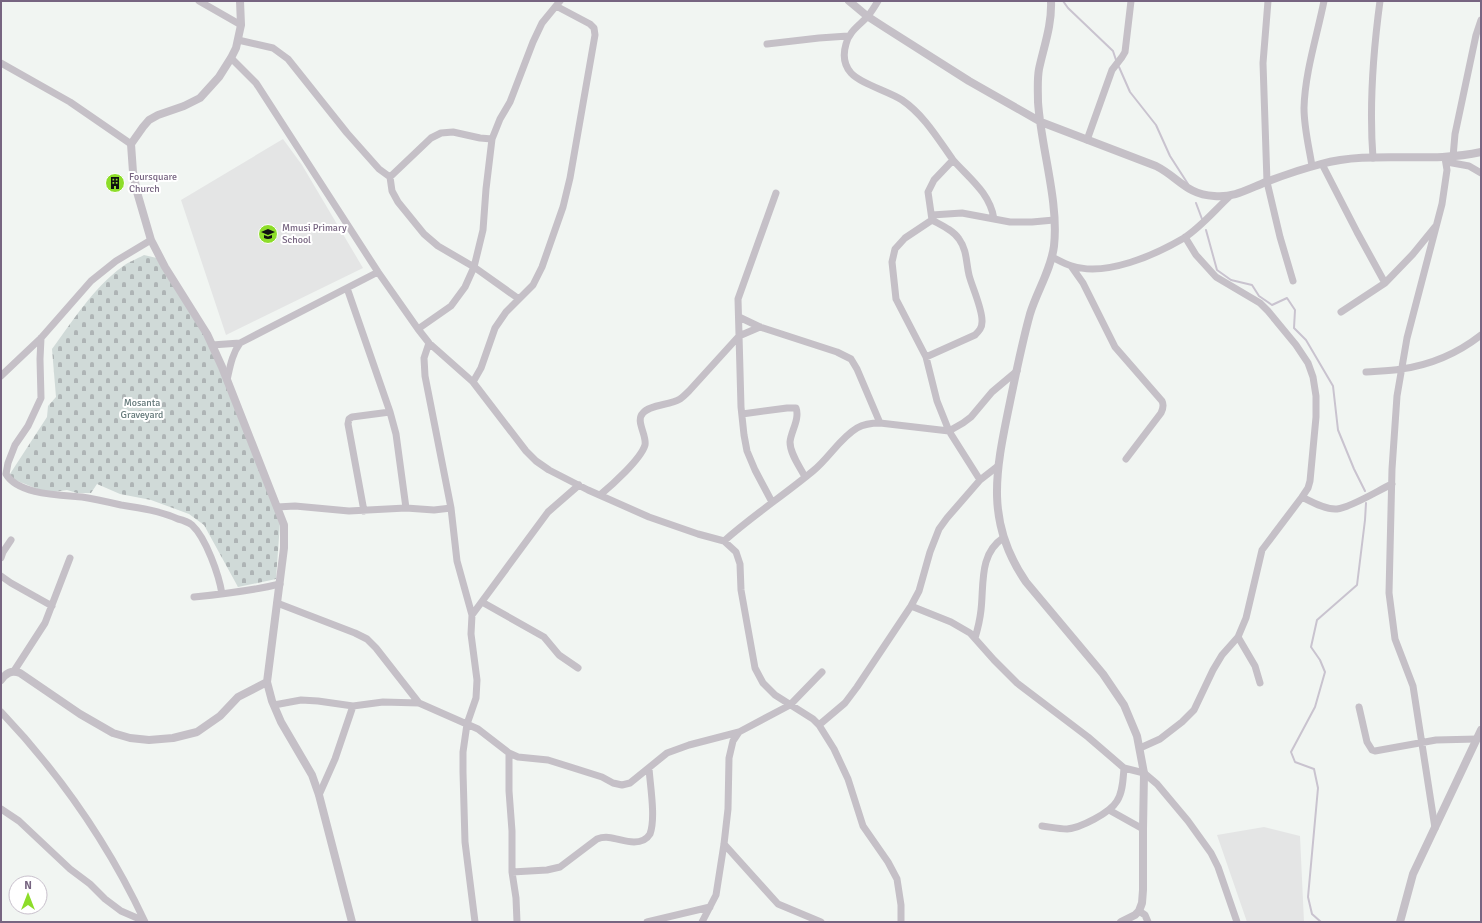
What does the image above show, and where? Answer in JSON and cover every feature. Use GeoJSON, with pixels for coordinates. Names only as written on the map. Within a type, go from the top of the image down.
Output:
{"type":"FeatureCollection","features":[{"type":"Feature","properties":{"kind":"street"},"geometry":{"type":"LineString","coordinates":[[199,1],[241,25]]}},
{"type":"Feature","properties":{"kind":"street"},"geometry":{"type":"LineString","coordinates":[[240,1],[241,25],[236,48],[231,58],[219,77],[200,98],[149,120],[131,144],[133,172],[137,192],[151,240],[165,267],[207,334],[227,380],[284,525],[284,548],[268,682],[274,705],[281,722],[312,775],[319,795],[352,922]]}},
{"type":"Feature","properties":{"kind":"street"},"geometry":{"type":"LineString","coordinates":[[849,1],[867,16],[969,81],[1040,122],[1156,166],[1196,194],[1229,196],[1312,166],[1337,160],[1373,158],[1448,159],[1481,152]]}},
{"type":"Feature","properties":{"kind":"street"},"geometry":{"type":"LineString","coordinates":[[878,1],[867,16],[848,36],[844,54],[845,63],[852,74],[862,81],[890,93],[914,109],[953,160],[983,191],[993,212],[994,218]]}},
{"type":"Feature","properties":{"kind":"street"},"geometry":{"type":"LineString","coordinates":[[1051,1],[1051,17],[1039,70],[1038,103],[1055,232],[1052,257],[1031,312],[1017,371],[998,466],[998,511],[1003,538],[1012,558],[1026,582],[1104,674],[1129,714],[1137,736],[1144,773],[1142,902],[1136,915],[1121,922]]}},
{"type":"Feature","properties":{"kind":"street"},"geometry":{"type":"LineString","coordinates":[[1087,140],[1112,70],[1124,52],[1131,1]]}},
{"type":"Feature","properties":{"kind":"street"},"geometry":{"type":"LineString","coordinates":[[1268,1],[1263,63],[1267,182],[1280,237],[1293,281]]}},
{"type":"Feature","properties":{"kind":"street"},"geometry":{"type":"LineString","coordinates":[[1312,166],[1305,126],[1304,107],[1309,71],[1324,1]]}},
{"type":"Feature","properties":{"kind":"street"},"geometry":{"type":"LineString","coordinates":[[1373,158],[1371,107],[1375,45],[1380,1]]}},
{"type":"Feature","properties":{"kind":"street"},"geometry":{"type":"LineString","coordinates":[[418,329],[451,306],[465,287],[474,267],[484,230],[492,139],[500,119],[510,102],[533,42],[542,23],[558,4],[590,24],[594,28],[595,35],[564,207],[542,267],[533,286],[506,312],[495,328],[481,368],[472,382]]}},
{"type":"Feature","properties":{"kind":"street"},"geometry":{"type":"LineString","coordinates":[[1435,828],[1413,686],[1395,639],[1390,609],[1389,593],[1392,484],[1397,396],[1407,338],[1436,225],[1446,182],[1448,159],[1455,134],[1476,35],[1481,20]]}},
{"type":"Feature","properties":{"kind":"street"},"geometry":{"type":"LineString","coordinates":[[767,44],[848,36]]}},
{"type":"Feature","properties":{"kind":"street"},"geometry":{"type":"LineString","coordinates":[[238,40],[273,48],[288,59],[352,138],[379,168],[390,177],[392,191],[398,202],[424,234],[438,246],[474,267],[519,299]]}},
{"type":"Feature","properties":{"kind":"street"},"geometry":{"type":"LineString","coordinates":[[231,58],[256,83],[378,272],[418,329],[429,343],[472,382],[526,451],[536,461],[579,485],[650,517],[698,534],[724,541],[736,552],[740,564],[741,590],[755,668],[763,683],[775,695],[813,719],[819,725],[840,761],[848,779],[863,826],[882,852],[895,874],[900,893],[901,922]]}},
{"type":"Feature","properties":{"kind":"street"},"geometry":{"type":"LineString","coordinates":[[1,63],[70,102],[131,144]]}},
{"type":"Feature","properties":{"kind":"street"},"geometry":{"type":"LineString","coordinates":[[390,177],[431,138],[441,133],[453,132],[492,139]]}},
{"type":"Feature","properties":{"kind":"street"},"geometry":{"type":"LineString","coordinates":[[1448,159],[1469,166],[1481,173]]}},
{"type":"Feature","properties":{"kind":"street"},"geometry":{"type":"LineString","coordinates":[[926,357],[975,334],[980,330],[982,321],[963,247],[959,238],[932,218],[928,196],[929,188],[934,180],[953,160]]}},
{"type":"Feature","properties":{"kind":"street"},"geometry":{"type":"LineString","coordinates":[[1322,164],[1356,232],[1385,283]]}},
{"type":"Feature","properties":{"kind":"street"},"geometry":{"type":"LineString","coordinates":[[772,502],[747,451],[742,414],[738,299],[776,193]]}},
{"type":"Feature","properties":{"kind":"street"},"geometry":{"type":"LineString","coordinates":[[1052,257],[1071,266],[1089,268],[1110,267],[1125,264],[1155,252],[1185,237],[1201,224],[1229,196]]}},
{"type":"Feature","properties":{"kind":"street"},"geometry":{"type":"LineString","coordinates":[[980,480],[949,431],[937,401],[926,357],[896,299],[892,262],[895,249],[899,244],[932,218],[962,213],[1010,222],[1054,220]]}},
{"type":"Feature","properties":{"kind":"street"},"geometry":{"type":"LineString","coordinates":[[1341,312],[1385,283],[1413,254],[1436,225]]}},
{"type":"Feature","properties":{"kind":"street"},"geometry":{"type":"LineString","coordinates":[[1140,748],[1160,739],[1182,722],[1194,710],[1213,670],[1222,655],[1238,637],[1246,618],[1262,550],[1308,488],[1310,481],[1316,417],[1316,396],[1313,377],[1308,363],[1292,340],[1260,303],[1216,277],[1196,255],[1185,237]]}},
{"type":"Feature","properties":{"kind":"street"},"geometry":{"type":"LineString","coordinates":[[1,376],[41,338],[91,281],[116,261],[151,240]]}},
{"type":"Feature","properties":{"kind":"street"},"geometry":{"type":"LineString","coordinates":[[1071,266],[1084,283],[1115,347],[1163,404],[1161,413],[1126,459]]}},
{"type":"Feature","properties":{"kind":"street"},"geometry":{"type":"LineString","coordinates":[[212,345],[240,343],[378,272]]}},
{"type":"Feature","properties":{"kind":"street"},"geometry":{"type":"LineString","coordinates":[[348,288],[390,412],[400,454],[406,508]]}},
{"type":"Feature","properties":{"kind":"street"},"geometry":{"type":"LineString","coordinates":[[738,317],[760,327],[837,352],[851,359],[857,369],[880,423]]}},
{"type":"Feature","properties":{"kind":"street"},"geometry":{"type":"LineString","coordinates":[[600,495],[629,467],[645,447],[646,440],[640,419],[642,413],[648,409],[680,399],[739,336],[760,327]]}},
{"type":"Feature","properties":{"kind":"street"},"geometry":{"type":"LineString","coordinates":[[1366,372],[1401,370],[1421,365],[1458,351],[1481,335]]}},
{"type":"Feature","properties":{"kind":"street"},"geometry":{"type":"LineString","coordinates":[[41,338],[41,398],[28,426],[15,445],[6,474],[10,480],[34,491],[60,496],[82,497],[164,513],[191,524],[202,540],[213,562],[219,578],[222,594]]}},
{"type":"Feature","properties":{"kind":"street"},"geometry":{"type":"LineString","coordinates":[[227,380],[233,357],[240,343]]}},
{"type":"Feature","properties":{"kind":"street"},"geometry":{"type":"LineString","coordinates":[[429,343],[424,358],[424,376],[452,508],[457,561],[472,615],[471,634],[477,680],[476,698],[467,724],[463,752],[466,842],[476,922]]}},
{"type":"Feature","properties":{"kind":"street"},"geometry":{"type":"LineString","coordinates":[[724,541],[814,470],[853,431],[862,425],[880,423],[949,431],[971,417],[992,392],[1017,371]]}},
{"type":"Feature","properties":{"kind":"street"},"geometry":{"type":"LineString","coordinates":[[742,414],[792,407],[796,408],[797,413],[791,439],[791,447],[805,477]]}},
{"type":"Feature","properties":{"kind":"street"},"geometry":{"type":"LineString","coordinates":[[364,511],[348,424],[349,419],[352,417],[390,412]]}},
{"type":"Feature","properties":{"kind":"street"},"geometry":{"type":"LineString","coordinates":[[819,725],[835,712],[852,694],[911,606],[919,591],[930,552],[939,529],[980,480],[998,466]]}},
{"type":"Feature","properties":{"kind":"street"},"geometry":{"type":"LineString","coordinates":[[1302,497],[1326,507],[1337,509],[1392,484]]}},
{"type":"Feature","properties":{"kind":"street"},"geometry":{"type":"LineString","coordinates":[[472,615],[532,531],[548,512],[579,485]]}},
{"type":"Feature","properties":{"kind":"street"},"geometry":{"type":"LineString","coordinates":[[277,507],[295,506],[349,511],[406,508],[434,510],[452,508]]}},
{"type":"Feature","properties":{"kind":"street"},"geometry":{"type":"LineString","coordinates":[[975,638],[981,609],[982,582],[987,561],[995,543],[1003,538]]}},
{"type":"Feature","properties":{"kind":"street"},"geometry":{"type":"LineString","coordinates":[[1,558],[10,540]]}},
{"type":"Feature","properties":{"kind":"street"},"geometry":{"type":"LineString","coordinates":[[2,676],[14,671],[41,629],[52,606],[70,558]]}},
{"type":"Feature","properties":{"kind":"street"},"geometry":{"type":"LineString","coordinates":[[1,576],[52,606]]}},
{"type":"Feature","properties":{"kind":"street"},"geometry":{"type":"LineString","coordinates":[[194,597],[262,588],[280,584]]}},
{"type":"Feature","properties":{"kind":"street"},"geometry":{"type":"LineString","coordinates":[[482,602],[544,637],[559,655],[578,668]]}},
{"type":"Feature","properties":{"kind":"street"},"geometry":{"type":"LineString","coordinates":[[277,603],[367,639],[376,648],[419,703]]}},
{"type":"Feature","properties":{"kind":"street"},"geometry":{"type":"LineString","coordinates":[[911,606],[951,622],[970,633],[1017,683],[1066,720],[1124,768],[1144,773],[1157,784],[1188,821],[1211,852],[1218,866],[1237,922]]}},
{"type":"Feature","properties":{"kind":"street"},"geometry":{"type":"LineString","coordinates":[[1238,637],[1251,657],[1258,673],[1260,683]]}},
{"type":"Feature","properties":{"kind":"street"},"geometry":{"type":"LineString","coordinates":[[14,671],[20,673],[80,714],[113,733],[130,738],[149,740],[173,738],[197,732],[220,716],[238,697],[268,682]]}},
{"type":"Feature","properties":{"kind":"street"},"geometry":{"type":"LineString","coordinates":[[274,705],[301,700],[353,706],[388,702],[419,703],[478,729],[509,753],[518,757],[548,760],[622,785],[630,782],[668,753],[689,745],[738,732],[790,705],[822,672]]}},
{"type":"Feature","properties":{"kind":"street"},"geometry":{"type":"LineString","coordinates":[[319,795],[335,758],[353,706]]}},
{"type":"Feature","properties":{"kind":"street"},"geometry":{"type":"LineString","coordinates":[[1359,706],[1368,742],[1372,750],[1380,752],[1445,739],[1477,739]]}},
{"type":"Feature","properties":{"kind":"street"},"geometry":{"type":"LineString","coordinates":[[1,712],[36,751],[85,816],[116,864],[144,921]]}},
{"type":"Feature","properties":{"kind":"street"},"geometry":{"type":"LineString","coordinates":[[1400,922],[1413,874],[1481,730]]}},
{"type":"Feature","properties":{"kind":"street"},"geometry":{"type":"LineString","coordinates":[[702,922],[716,895],[728,809],[729,758],[733,741],[738,732]]}},
{"type":"Feature","properties":{"kind":"street"},"geometry":{"type":"LineString","coordinates":[[509,753],[512,872],[516,898],[517,922]]}},
{"type":"Feature","properties":{"kind":"street"},"geometry":{"type":"LineString","coordinates":[[512,872],[547,870],[560,866],[604,836],[634,842],[645,840],[650,834],[653,818],[649,768]]}},
{"type":"Feature","properties":{"kind":"street"},"geometry":{"type":"LineString","coordinates":[[1042,826],[1068,829],[1083,824],[1109,810],[1117,802],[1120,795],[1124,768]]}},
{"type":"Feature","properties":{"kind":"street"},"geometry":{"type":"LineString","coordinates":[[1,809],[20,821],[70,869],[90,884],[105,900],[121,911],[144,921]]}},
{"type":"Feature","properties":{"kind":"street"},"geometry":{"type":"LineString","coordinates":[[1109,810],[1142,829]]}},
{"type":"Feature","properties":{"kind":"street"},"geometry":{"type":"LineString","coordinates":[[724,844],[778,904],[821,922]]}},
{"type":"Feature","properties":{"kind":"street"},"geometry":{"type":"LineString","coordinates":[[647,922],[710,907]]}},
{"type":"Feature","properties":{"kind":"street"},"geometry":{"type":"LineString","coordinates":[[1139,911],[1145,915],[1148,922]]}},
{"type":"Feature","properties":{"kind":"shaded area","name":"Mmusi Primary School"},"geometry":{"type":"Polygon","coordinates":[[[283,139],[302,165],[363,268],[226,335],[181,200],[283,139]]]}},
{"type":"Feature","properties":{"kind":"shaded area"},"geometry":{"type":"Polygon","coordinates":[[[1264,827],[1300,836],[1304,922],[1247,922],[1217,835],[1264,827]]]}},
{"type":"Feature","properties":{"kind":"green space","name":"Mosanta Graveyard"},"geometry":{"type":"Polygon","coordinates":[[[144,255],[161,259],[201,327],[218,364],[280,523],[276,579],[238,587],[204,525],[189,514],[151,500],[120,494],[97,484],[91,493],[77,493],[67,490],[47,493],[8,477],[47,417],[48,406],[56,397],[52,349],[84,305],[102,285],[124,265],[144,255]]]}},
{"type":"Feature","properties":{"kind":"waterway"},"geometry":{"type":"LineString","coordinates":[[1063,1],[1068,8],[1113,51],[1116,60]]}},
{"type":"Feature","properties":{"kind":"waterway"},"geometry":{"type":"LineString","coordinates":[[1119,67],[1130,92],[1156,125],[1170,156],[1188,184]]}},
{"type":"Feature","properties":{"kind":"waterway"},"geometry":{"type":"LineString","coordinates":[[1196,203],[1202,219]]}},
{"type":"Feature","properties":{"kind":"waterway"},"geometry":{"type":"LineString","coordinates":[[1206,230],[1217,270],[1231,280],[1252,285],[1259,296],[1272,305],[1287,298],[1295,310],[1294,328],[1306,340],[1333,386],[1338,430],[1365,491]]}},
{"type":"Feature","properties":{"kind":"waterway"},"geometry":{"type":"LineString","coordinates":[[1321,922],[1312,914],[1308,897],[1318,788],[1314,769],[1295,762],[1291,752],[1315,707],[1325,672],[1320,660],[1311,647],[1317,620],[1357,585],[1366,503]]}},
{"type":"Feature","properties":{"kind":"place","name":"Foursquare Church"},"geometry":{"type":"Point","coordinates":[115,183]}},
{"type":"Feature","properties":{"kind":"place","name":"Mmusi Primary School"},"geometry":{"type":"Point","coordinates":[268,234]}}]}
